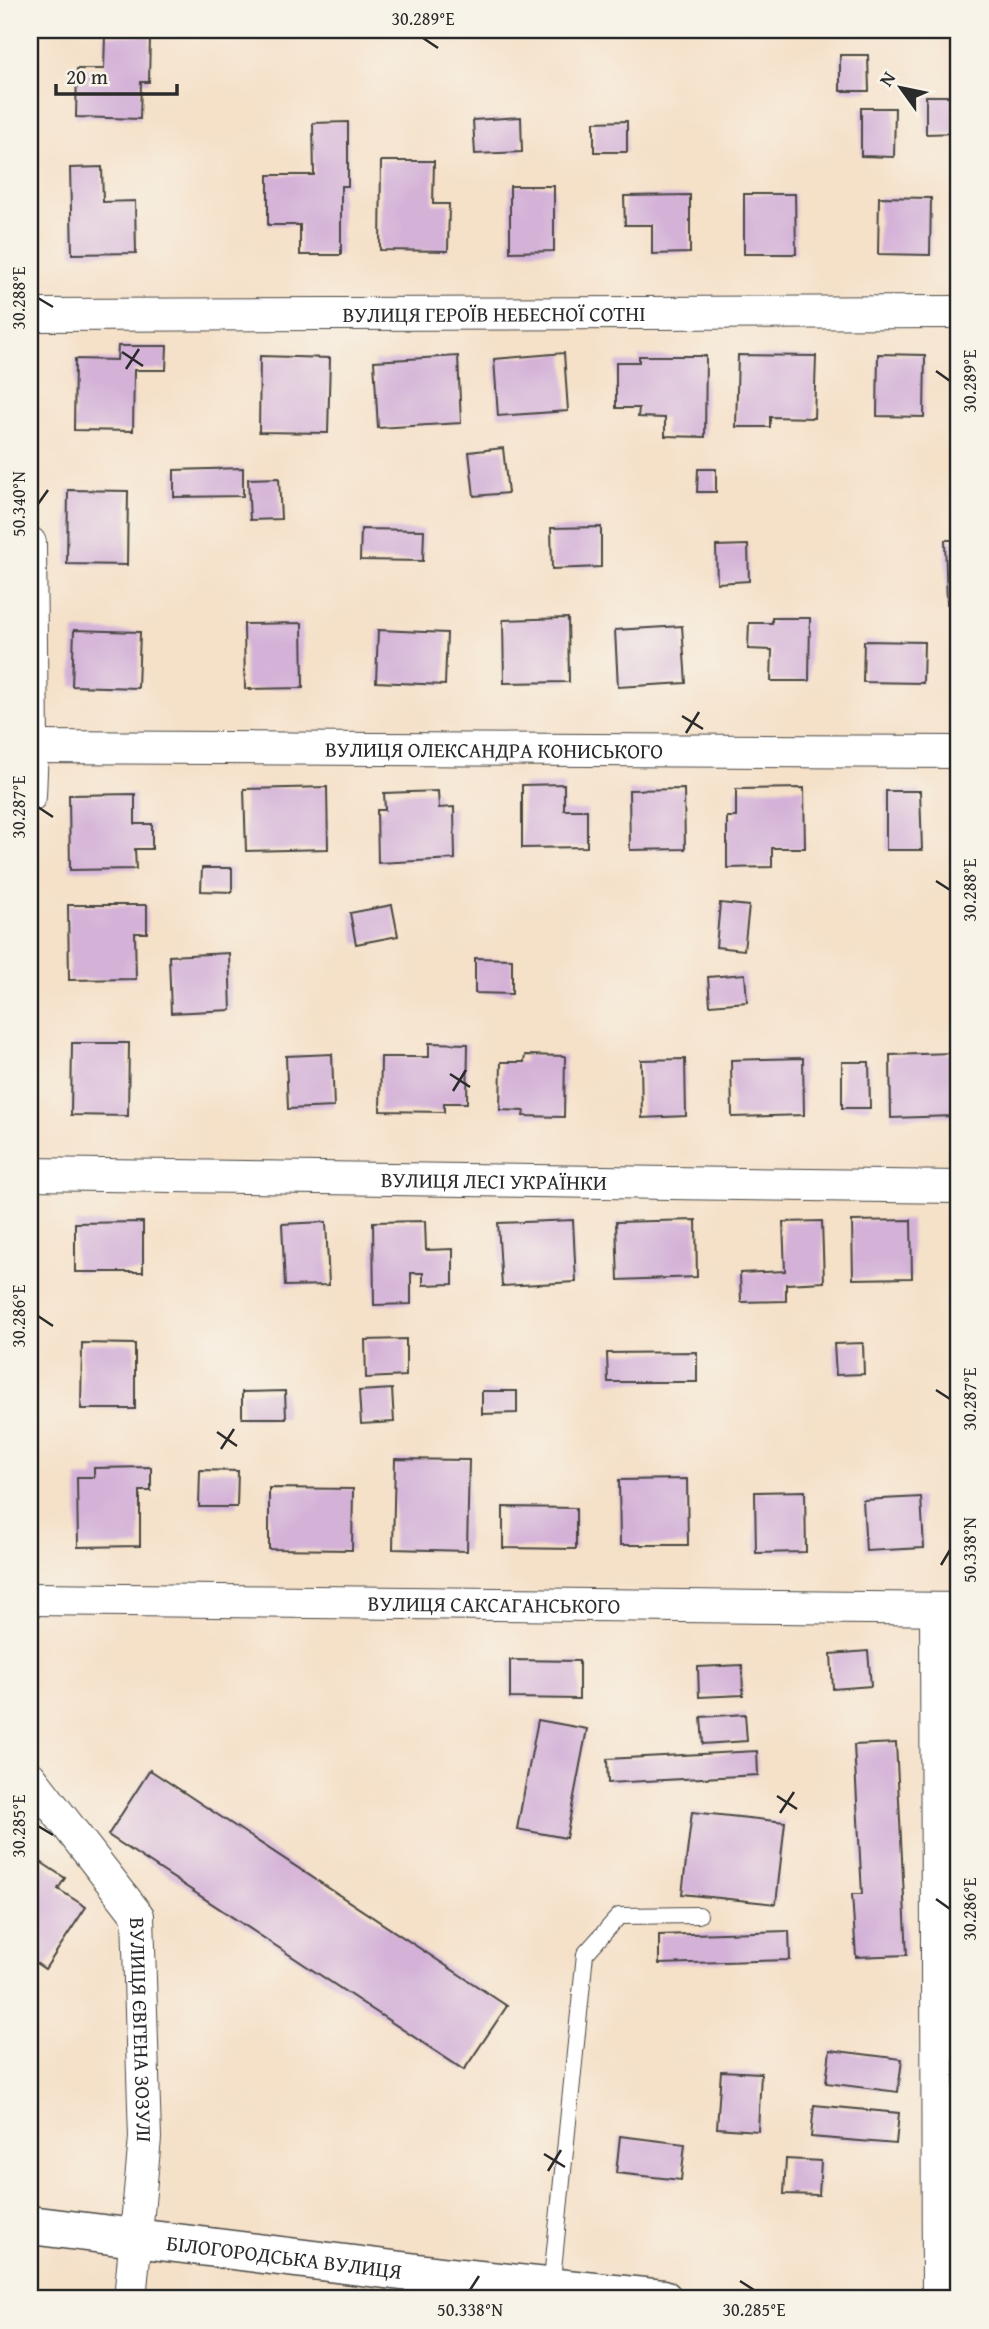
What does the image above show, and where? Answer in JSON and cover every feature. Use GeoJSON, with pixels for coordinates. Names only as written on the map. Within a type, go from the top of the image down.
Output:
{"type":"FeatureCollection","features":[{"type":"Feature","properties":{"kind":"street","name":"ВУЛИЦЯ ГЕРОЇВ НЕБЕСНОЇ СОТНІ"},"geometry":{"type":"LineString","coordinates":[[30,315],[959,312]]}},
{"type":"Feature","properties":{"kind":"street"},"geometry":{"type":"LineString","coordinates":[[30,542],[30,796]]}},
{"type":"Feature","properties":{"kind":"street","name":"ВУЛИЦЯ ОЛЕКСАНДРА КОНИСЬКОГО"},"geometry":{"type":"LineString","coordinates":[[31,747],[959,752]]}},
{"type":"Feature","properties":{"kind":"street","name":"ВУЛИЦЯ ЛЕСІ УКРАЇНКИ"},"geometry":{"type":"LineString","coordinates":[[30,1174],[959,1187]]}},
{"type":"Feature","properties":{"kind":"street","name":"ВУЛИЦЯ САКСАГАНСЬКОГО"},"geometry":{"type":"LineString","coordinates":[[30,1600],[947,1609]]}},
{"type":"Feature","properties":{"kind":"street"},"geometry":{"type":"LineString","coordinates":[[938,2299],[947,1609]]}},
{"type":"Feature","properties":{"kind":"street","name":"ВУЛИЦЯ ЄВГЕНА ЗОЗУЛІ"},"geometry":{"type":"LineString","coordinates":[[30,1777],[138,1916],[145,2138],[130,2299]]}},
{"type":"Feature","properties":{"kind":"street","name":"БІЛОГОРОДСЬКА ВУЛИЦЯ"},"geometry":{"type":"LineString","coordinates":[[30,2225],[551,2289],[663,2299]]}},
{"type":"Feature","properties":{"kind":"lane"},"geometry":{"type":"LineString","coordinates":[[551,2289],[585,1954],[619,1916],[699,1915]]}},
{"type":"Feature","properties":{"kind":"building"},"geometry":{"type":"Polygon","coordinates":[[[105,35],[150,36],[149,82],[141,82],[140,119],[76,117],[77,69],[104,69],[105,35]]]}},
{"type":"Feature","properties":{"kind":"building"},"geometry":{"type":"Polygon","coordinates":[[[840,55],[868,55],[869,91],[840,91],[840,55]]]}},
{"type":"Feature","properties":{"kind":"building"},"geometry":{"type":"Polygon","coordinates":[[[926,96],[958,96],[958,133],[926,134],[926,96]]]}},
{"type":"Feature","properties":{"kind":"building"},"geometry":{"type":"Polygon","coordinates":[[[861,108],[895,108],[894,157],[861,156],[861,108]]]}},
{"type":"Feature","properties":{"kind":"building"},"geometry":{"type":"Polygon","coordinates":[[[521,117],[522,152],[475,154],[473,120],[521,117]]]}},
{"type":"Feature","properties":{"kind":"building"},"geometry":{"type":"Polygon","coordinates":[[[627,121],[627,152],[594,152],[594,122],[627,121]]]}},
{"type":"Feature","properties":{"kind":"building"},"geometry":{"type":"Polygon","coordinates":[[[348,122],[348,186],[341,186],[341,255],[300,255],[300,225],[268,225],[268,175],[314,175],[313,123],[348,122]]]}},
{"type":"Feature","properties":{"kind":"building"},"geometry":{"type":"Polygon","coordinates":[[[381,161],[434,161],[433,204],[449,204],[448,251],[380,250],[381,161]]]}},
{"type":"Feature","properties":{"kind":"building"},"geometry":{"type":"Polygon","coordinates":[[[102,167],[103,202],[135,201],[136,253],[72,254],[70,168],[102,167]]]}},
{"type":"Feature","properties":{"kind":"building"},"geometry":{"type":"Polygon","coordinates":[[[510,186],[554,186],[554,251],[510,252],[510,186]]]}},
{"type":"Feature","properties":{"kind":"building"},"geometry":{"type":"Polygon","coordinates":[[[744,194],[795,194],[796,254],[744,254],[744,194]]]}},
{"type":"Feature","properties":{"kind":"building"},"geometry":{"type":"Polygon","coordinates":[[[690,195],[690,253],[652,254],[652,225],[625,225],[624,196],[690,195]]]}},
{"type":"Feature","properties":{"kind":"building"},"geometry":{"type":"Polygon","coordinates":[[[879,197],[931,198],[930,255],[878,254],[879,197]]]}},
{"type":"Feature","properties":{"kind":"building"},"geometry":{"type":"Polygon","coordinates":[[[118,346],[167,346],[166,370],[134,370],[133,431],[74,430],[75,359],[117,360],[118,346]]]}},
{"type":"Feature","properties":{"kind":"building"},"geometry":{"type":"Polygon","coordinates":[[[564,353],[568,411],[498,416],[494,359],[564,353]]]}},
{"type":"Feature","properties":{"kind":"building"},"geometry":{"type":"Polygon","coordinates":[[[878,354],[925,355],[924,417],[877,416],[878,354]]]}},
{"type":"Feature","properties":{"kind":"building"},"geometry":{"type":"Polygon","coordinates":[[[738,355],[816,356],[814,418],[770,417],[770,427],[736,427],[738,355]]]}},
{"type":"Feature","properties":{"kind":"building"},"geometry":{"type":"Polygon","coordinates":[[[260,356],[330,358],[328,433],[259,432],[260,356]]]}},
{"type":"Feature","properties":{"kind":"building"},"geometry":{"type":"Polygon","coordinates":[[[458,356],[461,423],[378,428],[374,361],[458,356]]]}},
{"type":"Feature","properties":{"kind":"building"},"geometry":{"type":"Polygon","coordinates":[[[639,356],[706,356],[705,437],[665,436],[665,418],[638,417],[639,408],[616,408],[616,362],[639,362],[639,356]]]}},
{"type":"Feature","properties":{"kind":"building"},"geometry":{"type":"Polygon","coordinates":[[[503,448],[508,493],[474,496],[469,452],[503,448]]]}},
{"type":"Feature","properties":{"kind":"building"},"geometry":{"type":"Polygon","coordinates":[[[243,468],[243,496],[174,497],[174,470],[243,468]]]}},
{"type":"Feature","properties":{"kind":"building"},"geometry":{"type":"Polygon","coordinates":[[[698,469],[716,469],[716,492],[697,492],[698,469]]]}},
{"type":"Feature","properties":{"kind":"building"},"geometry":{"type":"Polygon","coordinates":[[[279,478],[281,519],[250,520],[248,479],[279,478]]]}},
{"type":"Feature","properties":{"kind":"building"},"geometry":{"type":"Polygon","coordinates":[[[68,490],[128,491],[127,565],[67,564],[68,490]]]}},
{"type":"Feature","properties":{"kind":"building"},"geometry":{"type":"Polygon","coordinates":[[[601,527],[601,567],[552,569],[551,528],[601,527]]]}},
{"type":"Feature","properties":{"kind":"building"},"geometry":{"type":"Polygon","coordinates":[[[361,529],[424,530],[423,561],[360,560],[361,529]]]}},
{"type":"Feature","properties":{"kind":"building"},"geometry":{"type":"Polygon","coordinates":[[[945,540],[959,540],[959,604],[947,604],[945,540]]]}},
{"type":"Feature","properties":{"kind":"building"},"geometry":{"type":"Polygon","coordinates":[[[748,545],[749,581],[717,583],[716,546],[748,545]]]}},
{"type":"Feature","properties":{"kind":"building"},"geometry":{"type":"Polygon","coordinates":[[[568,618],[569,682],[504,683],[503,620],[568,618]]]}},
{"type":"Feature","properties":{"kind":"building"},"geometry":{"type":"Polygon","coordinates":[[[772,618],[810,618],[809,681],[771,681],[772,650],[748,649],[749,623],[772,623],[772,618]]]}},
{"type":"Feature","properties":{"kind":"building"},"geometry":{"type":"Polygon","coordinates":[[[302,623],[303,688],[245,689],[244,624],[302,623]]]}},
{"type":"Feature","properties":{"kind":"building"},"geometry":{"type":"Polygon","coordinates":[[[682,626],[686,683],[618,687],[615,630],[682,626]]]}},
{"type":"Feature","properties":{"kind":"building"},"geometry":{"type":"Polygon","coordinates":[[[74,630],[140,632],[138,688],[72,686],[74,630]]]}},
{"type":"Feature","properties":{"kind":"building"},"geometry":{"type":"Polygon","coordinates":[[[378,630],[447,633],[445,685],[376,682],[378,630]]]}},
{"type":"Feature","properties":{"kind":"building"},"geometry":{"type":"Polygon","coordinates":[[[864,641],[924,642],[923,683],[863,682],[864,641]]]}},
{"type":"Feature","properties":{"kind":"building"},"geometry":{"type":"Polygon","coordinates":[[[564,784],[564,810],[587,810],[587,847],[522,848],[522,785],[564,784]]]}},
{"type":"Feature","properties":{"kind":"building"},"geometry":{"type":"Polygon","coordinates":[[[327,787],[328,849],[246,851],[244,789],[327,787]]]}},
{"type":"Feature","properties":{"kind":"building"},"geometry":{"type":"Polygon","coordinates":[[[804,788],[805,848],[772,848],[772,867],[727,868],[727,817],[736,817],[736,789],[804,788]]]}},
{"type":"Feature","properties":{"kind":"building"},"geometry":{"type":"Polygon","coordinates":[[[684,789],[685,849],[630,850],[629,790],[684,789]]]}},
{"type":"Feature","properties":{"kind":"building"},"geometry":{"type":"Polygon","coordinates":[[[438,791],[439,808],[454,807],[455,859],[378,863],[377,810],[385,810],[384,793],[438,791]]]}},
{"type":"Feature","properties":{"kind":"building"},"geometry":{"type":"Polygon","coordinates":[[[886,791],[920,791],[922,850],[886,850],[886,791]]]}},
{"type":"Feature","properties":{"kind":"building"},"geometry":{"type":"Polygon","coordinates":[[[135,794],[135,824],[152,824],[152,849],[135,849],[136,869],[70,870],[69,795],[135,794]]]}},
{"type":"Feature","properties":{"kind":"building"},"geometry":{"type":"Polygon","coordinates":[[[202,868],[232,868],[232,892],[201,891],[202,868]]]}},
{"type":"Feature","properties":{"kind":"building"},"geometry":{"type":"Polygon","coordinates":[[[720,903],[749,906],[744,950],[716,947],[720,903]]]}},
{"type":"Feature","properties":{"kind":"building"},"geometry":{"type":"Polygon","coordinates":[[[68,905],[147,905],[147,933],[135,933],[136,979],[69,980],[68,905]]]}},
{"type":"Feature","properties":{"kind":"building"},"geometry":{"type":"Polygon","coordinates":[[[392,905],[398,936],[356,944],[350,913],[392,905]]]}},
{"type":"Feature","properties":{"kind":"building"},"geometry":{"type":"Polygon","coordinates":[[[229,953],[231,1010],[171,1013],[169,956],[229,953]]]}},
{"type":"Feature","properties":{"kind":"building"},"geometry":{"type":"Polygon","coordinates":[[[475,958],[512,959],[512,994],[475,993],[475,958]]]}},
{"type":"Feature","properties":{"kind":"building"},"geometry":{"type":"Polygon","coordinates":[[[745,974],[747,1002],[710,1005],[708,977],[745,974]]]}},
{"type":"Feature","properties":{"kind":"building"},"geometry":{"type":"Polygon","coordinates":[[[72,1043],[129,1043],[128,1116],[71,1115],[72,1043]]]}},
{"type":"Feature","properties":{"kind":"building"},"geometry":{"type":"Polygon","coordinates":[[[429,1043],[468,1044],[467,1103],[444,1103],[444,1112],[380,1111],[381,1057],[429,1057],[429,1043]]]}},
{"type":"Feature","properties":{"kind":"building"},"geometry":{"type":"Polygon","coordinates":[[[952,1053],[954,1116],[891,1118],[890,1055],[952,1053]]]}},
{"type":"Feature","properties":{"kind":"building"},"geometry":{"type":"Polygon","coordinates":[[[332,1054],[334,1107],[288,1109],[286,1056],[332,1054]]]}},
{"type":"Feature","properties":{"kind":"building"},"geometry":{"type":"Polygon","coordinates":[[[525,1055],[565,1056],[564,1117],[523,1116],[524,1111],[500,1110],[501,1062],[524,1062],[525,1055]]]}},
{"type":"Feature","properties":{"kind":"building"},"geometry":{"type":"Polygon","coordinates":[[[803,1058],[804,1115],[732,1117],[731,1060],[803,1058]]]}},
{"type":"Feature","properties":{"kind":"building"},"geometry":{"type":"Polygon","coordinates":[[[685,1059],[686,1116],[642,1118],[641,1060],[685,1059]]]}},
{"type":"Feature","properties":{"kind":"building"},"geometry":{"type":"Polygon","coordinates":[[[842,1062],[869,1062],[870,1108],[842,1108],[842,1062]]]}},
{"type":"Feature","properties":{"kind":"building"},"geometry":{"type":"Polygon","coordinates":[[[573,1220],[576,1282],[502,1286],[498,1223],[573,1220]]]}},
{"type":"Feature","properties":{"kind":"building"},"geometry":{"type":"Polygon","coordinates":[[[696,1220],[697,1277],[618,1280],[616,1222],[696,1220]]]}},
{"type":"Feature","properties":{"kind":"building"},"geometry":{"type":"Polygon","coordinates":[[[911,1220],[912,1278],[853,1279],[852,1221],[911,1220]]]}},
{"type":"Feature","properties":{"kind":"building"},"geometry":{"type":"Polygon","coordinates":[[[425,1221],[426,1250],[453,1249],[453,1284],[423,1285],[423,1273],[411,1273],[411,1304],[374,1305],[373,1222],[425,1221]]]}},
{"type":"Feature","properties":{"kind":"building"},"geometry":{"type":"Polygon","coordinates":[[[822,1221],[824,1282],[786,1284],[786,1301],[741,1302],[740,1273],[785,1271],[783,1222],[822,1221]]]}},
{"type":"Feature","properties":{"kind":"building"},"geometry":{"type":"Polygon","coordinates":[[[143,1222],[143,1272],[75,1272],[75,1223],[143,1222]]]}},
{"type":"Feature","properties":{"kind":"building"},"geometry":{"type":"Polygon","coordinates":[[[326,1222],[329,1285],[285,1286],[282,1224],[326,1222]]]}},
{"type":"Feature","properties":{"kind":"building"},"geometry":{"type":"Polygon","coordinates":[[[406,1339],[406,1376],[366,1378],[365,1340],[406,1339]]]}},
{"type":"Feature","properties":{"kind":"building"},"geometry":{"type":"Polygon","coordinates":[[[82,1343],[135,1344],[135,1409],[81,1409],[82,1343]]]}},
{"type":"Feature","properties":{"kind":"building"},"geometry":{"type":"Polygon","coordinates":[[[863,1343],[864,1374],[836,1375],[834,1344],[863,1343]]]}},
{"type":"Feature","properties":{"kind":"building"},"geometry":{"type":"Polygon","coordinates":[[[697,1352],[697,1382],[608,1382],[607,1353],[697,1352]]]}},
{"type":"Feature","properties":{"kind":"building"},"geometry":{"type":"Polygon","coordinates":[[[392,1389],[394,1422],[361,1424],[359,1391],[392,1389]]]}},
{"type":"Feature","properties":{"kind":"building"},"geometry":{"type":"Polygon","coordinates":[[[285,1391],[286,1418],[242,1418],[242,1392],[285,1391]]]}},
{"type":"Feature","properties":{"kind":"building"},"geometry":{"type":"Polygon","coordinates":[[[482,1391],[517,1391],[517,1413],[482,1414],[482,1391]]]}},
{"type":"Feature","properties":{"kind":"building"},"geometry":{"type":"Polygon","coordinates":[[[395,1459],[469,1460],[467,1551],[393,1549],[395,1459]]]}},
{"type":"Feature","properties":{"kind":"building"},"geometry":{"type":"Polygon","coordinates":[[[151,1467],[151,1491],[140,1491],[140,1546],[78,1547],[77,1477],[94,1477],[94,1468],[151,1467]]]}},
{"type":"Feature","properties":{"kind":"building"},"geometry":{"type":"Polygon","coordinates":[[[200,1470],[238,1471],[237,1507],[199,1507],[200,1470]]]}},
{"type":"Feature","properties":{"kind":"building"},"geometry":{"type":"Polygon","coordinates":[[[687,1479],[688,1545],[620,1545],[619,1480],[687,1479]]]}},
{"type":"Feature","properties":{"kind":"building"},"geometry":{"type":"Polygon","coordinates":[[[269,1488],[353,1489],[352,1550],[269,1549],[269,1488]]]}},
{"type":"Feature","properties":{"kind":"building"},"geometry":{"type":"Polygon","coordinates":[[[805,1491],[806,1552],[756,1553],[755,1492],[805,1491]]]}},
{"type":"Feature","properties":{"kind":"building"},"geometry":{"type":"Polygon","coordinates":[[[921,1497],[924,1548],[866,1551],[863,1500],[921,1497]]]}},
{"type":"Feature","properties":{"kind":"building"},"geometry":{"type":"Polygon","coordinates":[[[503,1507],[576,1508],[576,1549],[503,1548],[503,1507]]]}},
{"type":"Feature","properties":{"kind":"building"},"geometry":{"type":"Polygon","coordinates":[[[868,1651],[871,1686],[833,1689],[831,1654],[868,1651]]]}},
{"type":"Feature","properties":{"kind":"building"},"geometry":{"type":"Polygon","coordinates":[[[510,1660],[579,1661],[579,1699],[510,1698],[510,1660]]]}},
{"type":"Feature","properties":{"kind":"building"},"geometry":{"type":"Polygon","coordinates":[[[742,1665],[743,1695],[699,1697],[698,1667],[742,1665]]]}},
{"type":"Feature","properties":{"kind":"building"},"geometry":{"type":"Polygon","coordinates":[[[952,1682],[959,1682],[959,1770],[951,1770],[952,1682]]]}},
{"type":"Feature","properties":{"kind":"building"},"geometry":{"type":"Polygon","coordinates":[[[745,1714],[747,1741],[703,1744],[701,1717],[745,1714]]]}},
{"type":"Feature","properties":{"kind":"building"},"geometry":{"type":"Polygon","coordinates":[[[538,1720],[587,1729],[566,1838],[517,1829],[538,1720]]]}},
{"type":"Feature","properties":{"kind":"building"},"geometry":{"type":"Polygon","coordinates":[[[896,1743],[907,1955],[856,1957],[852,1894],[862,1894],[854,1745],[896,1743]]]}},
{"type":"Feature","properties":{"kind":"building"},"geometry":{"type":"Polygon","coordinates":[[[757,1751],[758,1775],[608,1783],[607,1759],[757,1751]]]}},
{"type":"Feature","properties":{"kind":"building"},"geometry":{"type":"Polygon","coordinates":[[[150,1770],[507,2006],[464,2070],[108,1835],[150,1770]]]}},
{"type":"Feature","properties":{"kind":"building"},"geometry":{"type":"Polygon","coordinates":[[[692,1812],[785,1822],[776,1904],[682,1894],[692,1812]]]}},
{"type":"Feature","properties":{"kind":"building"},"geometry":{"type":"Polygon","coordinates":[[[30,1855],[65,1878],[58,1889],[86,1907],[45,1969],[30,1959],[30,1855]]]}},
{"type":"Feature","properties":{"kind":"building"},"geometry":{"type":"Polygon","coordinates":[[[789,1931],[790,1960],[659,1964],[659,1935],[789,1931]]]}},
{"type":"Feature","properties":{"kind":"building"},"geometry":{"type":"Polygon","coordinates":[[[830,2050],[902,2059],[898,2092],[826,2083],[830,2050]]]}},
{"type":"Feature","properties":{"kind":"building"},"geometry":{"type":"Polygon","coordinates":[[[721,2071],[761,2073],[758,2131],[717,2128],[721,2071]]]}},
{"type":"Feature","properties":{"kind":"building"},"geometry":{"type":"Polygon","coordinates":[[[955,2102],[959,2102],[959,2197],[953,2197],[955,2102]]]}},
{"type":"Feature","properties":{"kind":"building"},"geometry":{"type":"Polygon","coordinates":[[[814,2105],[899,2113],[896,2144],[811,2137],[814,2105]]]}},
{"type":"Feature","properties":{"kind":"building"},"geometry":{"type":"Polygon","coordinates":[[[620,2136],[685,2144],[681,2180],[616,2173],[620,2136]]]}},
{"type":"Feature","properties":{"kind":"building"},"geometry":{"type":"Polygon","coordinates":[[[786,2159],[821,2161],[819,2195],[784,2194],[786,2159]]]}}]}
